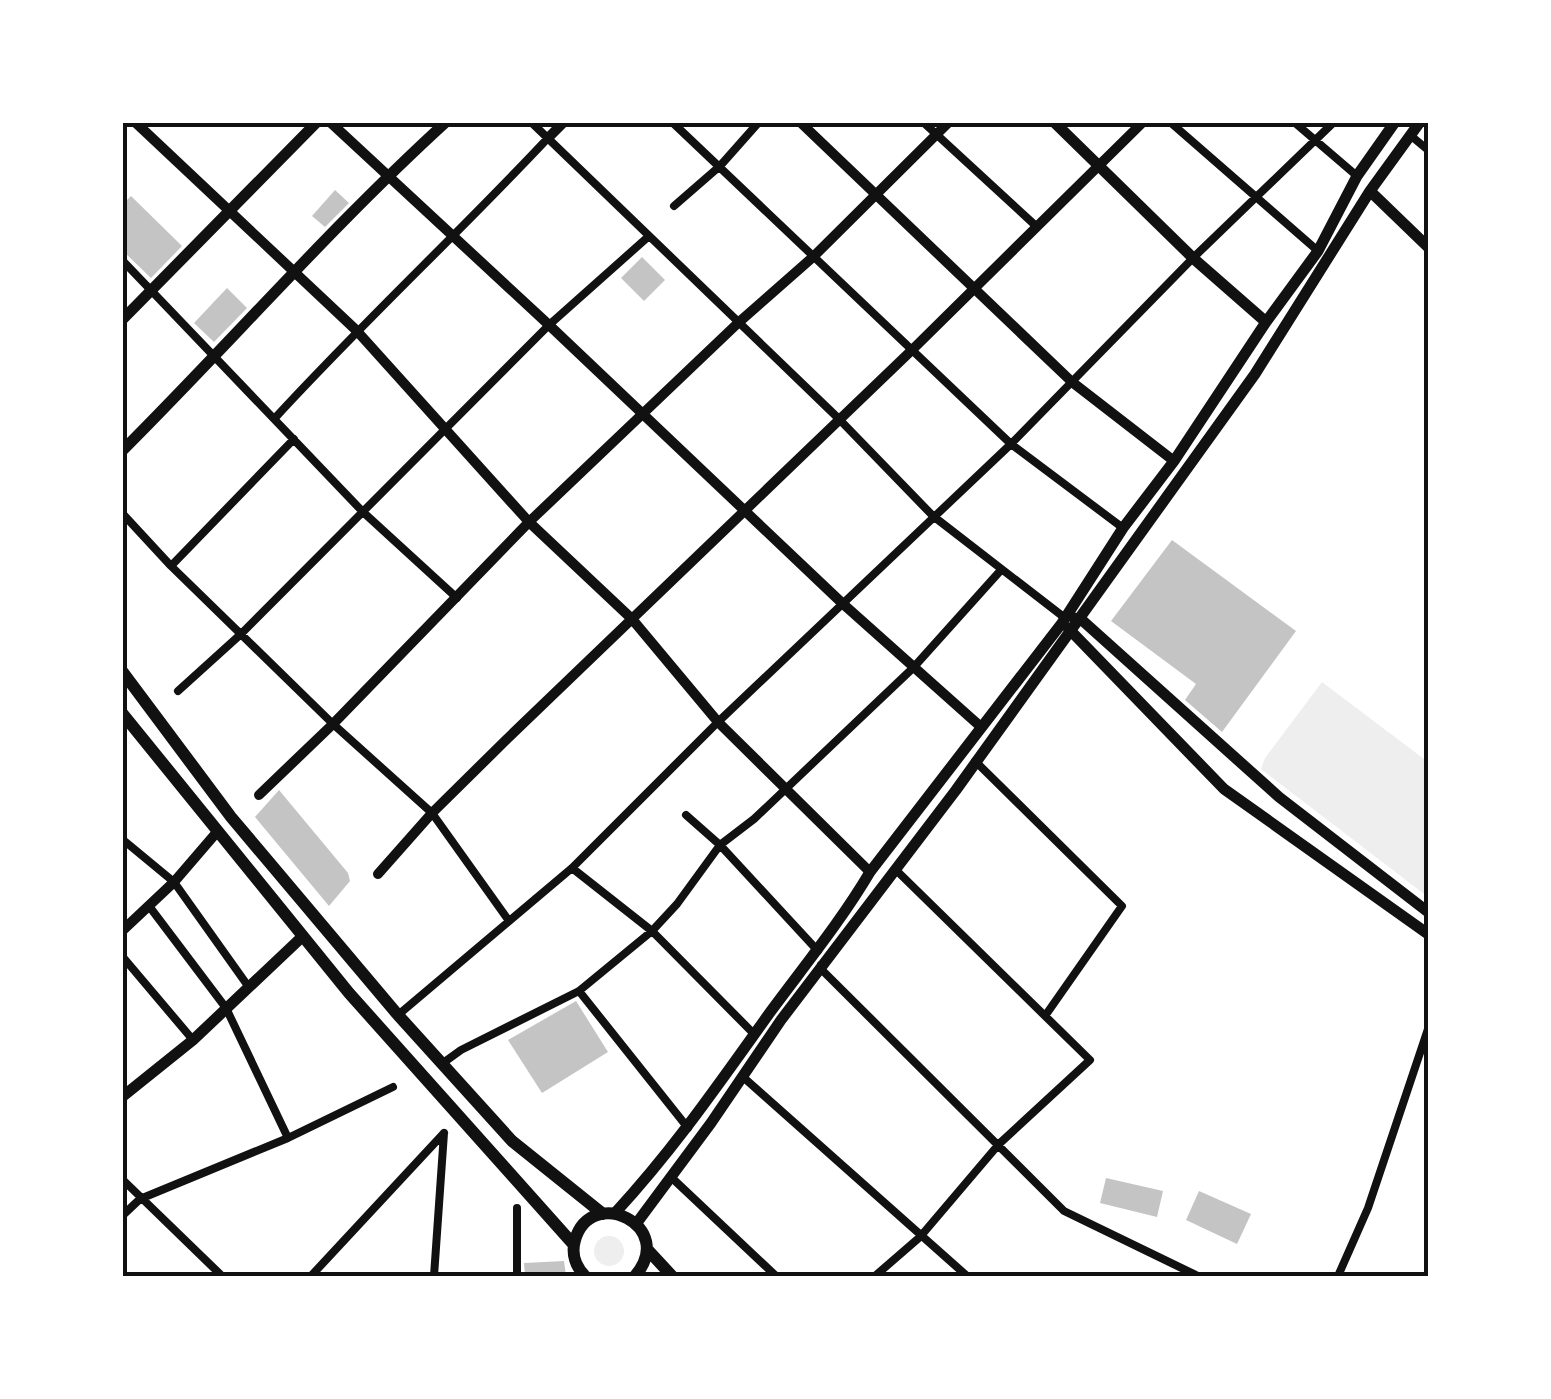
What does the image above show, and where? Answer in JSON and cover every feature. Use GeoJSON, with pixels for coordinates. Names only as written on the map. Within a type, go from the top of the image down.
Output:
{"type":"FeatureCollection","features":[{"type":"Feature","properties":{"kind":"main road"},"geometry":{"type":"LineString","coordinates":[[122,320],[317,122]]}},
{"type":"Feature","properties":{"kind":"main road"},"geometry":{"type":"LineString","coordinates":[[122,451],[217,357],[387,176],[446,122]]}},
{"type":"Feature","properties":{"kind":"main road"},"geometry":{"type":"LineString","coordinates":[[1054,122],[1193,258],[1266,322]]}},
{"type":"Feature","properties":{"kind":"main road"},"geometry":{"type":"LineString","coordinates":[[636,1224],[781,1020],[822,970],[1069,632],[1072,618],[1122,528],[1174,461],[1318,250],[1357,176],[1395,122]]}},
{"type":"Feature","properties":{"kind":"main road"},"geometry":{"type":"LineString","coordinates":[[586,1276],[574,1260],[574,1245],[582,1225],[609,1213],[689,1129],[844,915],[870,872],[981,727],[1072,618],[1255,374],[1370,191],[1420,122]]}},
{"type":"Feature","properties":{"kind":"main road"},"geometry":{"type":"LineString","coordinates":[[1370,191],[1428,246]]}},
{"type":"Feature","properties":{"kind":"main road"},"geometry":{"type":"LineString","coordinates":[[1072,618],[1279,797],[1428,912]]}},
{"type":"Feature","properties":{"kind":"main road"},"geometry":{"type":"LineString","coordinates":[[1069,632],[1224,789],[1428,934]]}},
{"type":"Feature","properties":{"kind":"main road"},"geometry":{"type":"LineString","coordinates":[[122,671],[276,872],[442,1064],[512,1141],[609,1213],[636,1224],[647,1248],[672,1276]]}},
{"type":"Feature","properties":{"kind":"main road"},"geometry":{"type":"LineString","coordinates":[[122,713],[349,992],[574,1245]]}},
{"type":"Feature","properties":{"kind":"main road"},"geometry":{"type":"LineString","coordinates":[[122,1097],[192,1040],[303,936]]}},
{"type":"Feature","properties":{"kind":"main road"},"geometry":{"type":"LineString","coordinates":[[635,1276],[642,1268],[647,1248]]}},
{"type":"Feature","properties":{"kind":"street"},"geometry":{"type":"LineString","coordinates":[[135,122],[356,330],[529,522],[632,619],[718,722],[870,872]]}},
{"type":"Feature","properties":{"kind":"street"},"geometry":{"type":"LineString","coordinates":[[330,122],[842,603],[981,727]]}},
{"type":"Feature","properties":{"kind":"street"},"geometry":{"type":"LineString","coordinates":[[531,122],[838,418],[933,516],[1001,570],[1072,618]]}},
{"type":"Feature","properties":{"kind":"street"},"geometry":{"type":"LineString","coordinates":[[275,418],[356,330],[455,237],[564,122]]}},
{"type":"Feature","properties":{"kind":"street"},"geometry":{"type":"LineString","coordinates":[[672,122],[1011,444],[1122,528]]}},
{"type":"Feature","properties":{"kind":"street"},"geometry":{"type":"LineString","coordinates":[[674,206],[720,166],[760,122]]}},
{"type":"Feature","properties":{"kind":"street"},"geometry":{"type":"LineString","coordinates":[[800,122],[1072,382],[1174,461]]}},
{"type":"Feature","properties":{"kind":"street"},"geometry":{"type":"LineString","coordinates":[[923,122],[1036,226]]}},
{"type":"Feature","properties":{"kind":"street"},"geometry":{"type":"LineString","coordinates":[[259,794],[333,724],[529,522],[738,322],[813,257],[950,122]]}},
{"type":"Feature","properties":{"kind":"street"},"geometry":{"type":"LineString","coordinates":[[378,874],[432,814],[1143,122]]}},
{"type":"Feature","properties":{"kind":"street"},"geometry":{"type":"LineString","coordinates":[[1170,122],[1318,250]]}},
{"type":"Feature","properties":{"kind":"street"},"geometry":{"type":"LineString","coordinates":[[1294,122],[1357,176]]}},
{"type":"Feature","properties":{"kind":"street"},"geometry":{"type":"LineString","coordinates":[[398,1015],[572,868],[718,722],[1011,444],[1193,258],[1334,122]]}},
{"type":"Feature","properties":{"kind":"street"},"geometry":{"type":"LineString","coordinates":[[1410,136],[1428,150]]}},
{"type":"Feature","properties":{"kind":"street"},"geometry":{"type":"LineString","coordinates":[[178,691],[241,634],[549,324],[648,236]]}},
{"type":"Feature","properties":{"kind":"street"},"geometry":{"type":"LineString","coordinates":[[122,260],[364,512],[458,598]]}},
{"type":"Feature","properties":{"kind":"street"},"geometry":{"type":"LineString","coordinates":[[171,566],[294,439]]}},
{"type":"Feature","properties":{"kind":"street"},"geometry":{"type":"LineString","coordinates":[[122,513],[333,724],[432,814],[510,921]]}},
{"type":"Feature","properties":{"kind":"street"},"geometry":{"type":"LineString","coordinates":[[442,1064],[461,1050],[580,990],[652,931],[720,845],[754,818],[912,668],[1001,570]]}},
{"type":"Feature","properties":{"kind":"street"},"geometry":{"type":"LineString","coordinates":[[976,761],[1122,906],[1045,1016]]}},
{"type":"Feature","properties":{"kind":"street"},"geometry":{"type":"LineString","coordinates":[[686,816],[720,845],[818,949],[822,970],[1064,1211],[1198,1276]]}},
{"type":"Feature","properties":{"kind":"street"},"geometry":{"type":"LineString","coordinates":[[122,931],[174,882],[217,832]]}},
{"type":"Feature","properties":{"kind":"street"},"geometry":{"type":"LineString","coordinates":[[122,839],[174,882],[248,986]]}},
{"type":"Feature","properties":{"kind":"street"},"geometry":{"type":"LineString","coordinates":[[572,868],[652,931],[754,1035]]}},
{"type":"Feature","properties":{"kind":"street"},"geometry":{"type":"LineString","coordinates":[[874,1276],[920,1237],[999,1144],[1090,1060],[896,870]]}},
{"type":"Feature","properties":{"kind":"street"},"geometry":{"type":"LineString","coordinates":[[149,906],[226,1008],[288,1138]]}},
{"type":"Feature","properties":{"kind":"street"},"geometry":{"type":"LineString","coordinates":[[122,956],[192,1040]]}},
{"type":"Feature","properties":{"kind":"street"},"geometry":{"type":"LineString","coordinates":[[580,990],[689,1129]]}},
{"type":"Feature","properties":{"kind":"street"},"geometry":{"type":"LineString","coordinates":[[1338,1276],[1368,1208],[1426,1045],[1428,1029]]}},
{"type":"Feature","properties":{"kind":"street"},"geometry":{"type":"LineString","coordinates":[[743,1077],[967,1276]]}},
{"type":"Feature","properties":{"kind":"street"},"geometry":{"type":"LineString","coordinates":[[122,1216],[140,1199],[288,1138],[393,1087]]}},
{"type":"Feature","properties":{"kind":"street"},"geometry":{"type":"LineString","coordinates":[[311,1276],[444,1133],[434,1276]]}},
{"type":"Feature","properties":{"kind":"street"},"geometry":{"type":"LineString","coordinates":[[672,1178],[776,1276]]}},
{"type":"Feature","properties":{"kind":"street"},"geometry":{"type":"LineString","coordinates":[[122,1179],[222,1276]]}},
{"type":"Feature","properties":{"kind":"street"},"geometry":{"type":"LineString","coordinates":[[518,1208],[518,1276]]}},
{"type":"Feature","properties":{"kind":"shaded area"},"geometry":{"type":"Polygon","coordinates":[[[1322,682],[1428,762],[1428,897],[1261,769],[1265,758],[1322,682]]]}},
{"type":"Feature","properties":{"kind":"shaded area"},"geometry":{"type":"Polygon","coordinates":[[[609,1236],[620,1240],[624,1251],[620,1262],[609,1266],[598,1262],[594,1251],[598,1240],[609,1236]]]}},
{"type":"Feature","properties":{"kind":"building"},"geometry":{"type":"Polygon","coordinates":[[[335,190],[349,203],[325,227],[312,216],[335,190]]]}},
{"type":"Feature","properties":{"kind":"building"},"geometry":{"type":"Polygon","coordinates":[[[131,196],[182,246],[151,278],[122,250],[122,205],[131,196]]]}},
{"type":"Feature","properties":{"kind":"building"},"geometry":{"type":"Polygon","coordinates":[[[642,257],[665,280],[644,301],[621,278],[642,257]]]}},
{"type":"Feature","properties":{"kind":"building"},"geometry":{"type":"Polygon","coordinates":[[[227,288],[247,308],[214,342],[194,323],[227,288]]]}},
{"type":"Feature","properties":{"kind":"building"},"geometry":{"type":"Polygon","coordinates":[[[1172,540],[1296,631],[1222,732],[1185,700],[1196,684],[1111,621],[1172,540]]]}},
{"type":"Feature","properties":{"kind":"building"},"geometry":{"type":"Polygon","coordinates":[[[279,790],[348,873],[350,881],[329,906],[255,817],[279,790]]]}},
{"type":"Feature","properties":{"kind":"building"},"geometry":{"type":"Polygon","coordinates":[[[576,1001],[608,1052],[542,1093],[508,1040],[576,1001]]]}},
{"type":"Feature","properties":{"kind":"building"},"geometry":{"type":"Polygon","coordinates":[[[1106,1178],[1163,1191],[1157,1217],[1100,1203],[1106,1178]]]}},
{"type":"Feature","properties":{"kind":"building"},"geometry":{"type":"Polygon","coordinates":[[[1199,1191],[1251,1214],[1237,1244],[1186,1220],[1199,1191]]]}},
{"type":"Feature","properties":{"kind":"building"},"geometry":{"type":"Polygon","coordinates":[[[564,1261],[566,1276],[525,1276],[524,1263],[564,1261]]]}}]}
